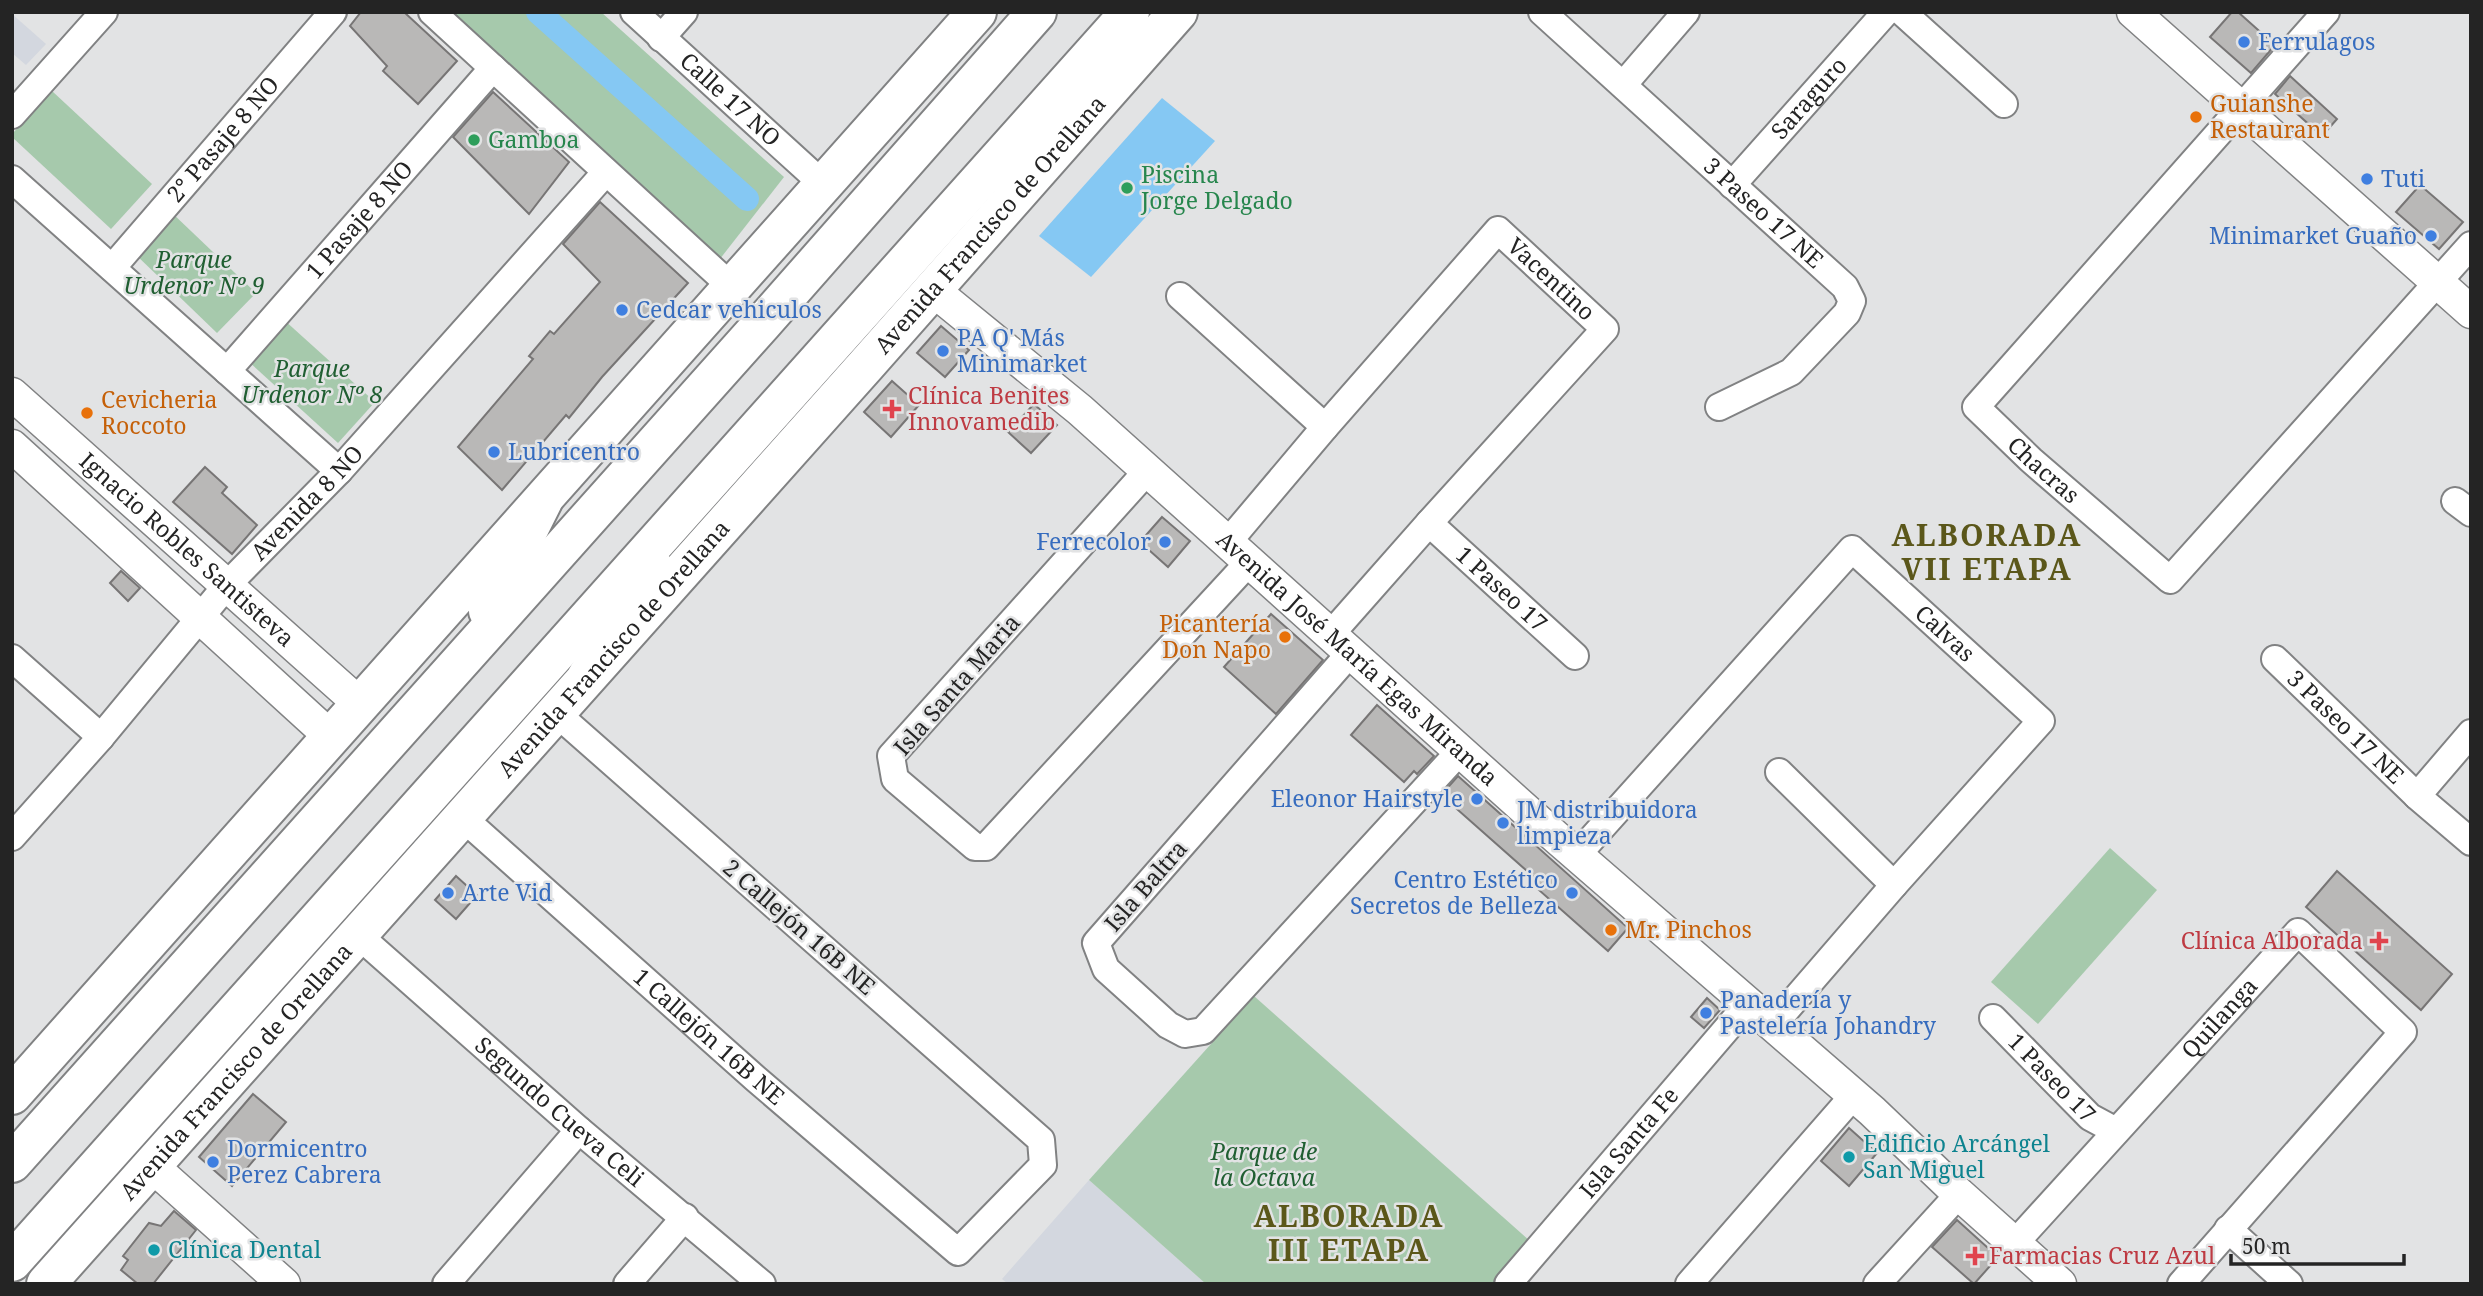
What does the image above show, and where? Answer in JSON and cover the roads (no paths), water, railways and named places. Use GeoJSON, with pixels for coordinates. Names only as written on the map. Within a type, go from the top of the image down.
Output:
{"type":"FeatureCollection","features":[{"type":"Feature","properties":{"kind":"main road"},"geometry":{"type":"LineString","coordinates":[[12,1095],[977,12]]}},
{"type":"Feature","properties":{"kind":"main road"},"geometry":{"type":"LineString","coordinates":[[12,1163],[1037,12]]}},
{"type":"Feature","properties":{"kind":"main road","name":"Avenida Francisco de Orellana"},"geometry":{"type":"LineString","coordinates":[[46,1284],[1178,12]]}},
{"type":"Feature","properties":{"kind":"main road","name":"Avenida Francisco de Orellana"},"geometry":{"type":"LineString","coordinates":[[24,1249],[1129,13]]}},
{"type":"Feature","properties":{"kind":"main road"},"geometry":{"type":"LineString","coordinates":[[587,676],[717,472]]}},
{"type":"Feature","properties":{"kind":"main road"},"geometry":{"type":"LineString","coordinates":[[465,657],[543,501]]}},
{"type":"Feature","properties":{"kind":"street"},"geometry":{"type":"LineString","coordinates":[[12,115],[104,12]]}},
{"type":"Feature","properties":{"kind":"street","name":"2° Pasaje 8 NO"},"geometry":{"type":"LineString","coordinates":[[112,268],[333,12]]}},
{"type":"Feature","properties":{"kind":"street"},"geometry":{"type":"LineString","coordinates":[[432,12],[733,288]]}},
{"type":"Feature","properties":{"kind":"street","name":"Calle 17 NO"},"geometry":{"type":"LineString","coordinates":[[634,12],[824,185]]}},
{"type":"Feature","properties":{"kind":"street"},"geometry":{"type":"LineString","coordinates":[[661,38],[684,12]]}},
{"type":"Feature","properties":{"kind":"street","name":"3 Paseo 17 NE"},"geometry":{"type":"LineString","coordinates":[[1542,12],[1844,287],[1852,301],[1847,313],[1791,372],[1719,407]]}},
{"type":"Feature","properties":{"kind":"street"},"geometry":{"type":"LineString","coordinates":[[1623,85],[1686,12]]}},
{"type":"Feature","properties":{"kind":"street","name":"Saraguro"},"geometry":{"type":"LineString","coordinates":[[1732,185],[1886,12]]}},
{"type":"Feature","properties":{"kind":"street"},"geometry":{"type":"LineString","coordinates":[[1902,12],[2004,104]]}},
{"type":"Feature","properties":{"kind":"street"},"geometry":{"type":"LineString","coordinates":[[2133,12],[2471,312]]}},
{"type":"Feature","properties":{"kind":"street","name":"Chacras"},"geometry":{"type":"LineString","coordinates":[[2326,12],[1976,407],[2031,460],[2170,580],[2471,245]]}},
{"type":"Feature","properties":{"kind":"street","name":"1 Pasaje 8 NO"},"geometry":{"type":"LineString","coordinates":[[227,371],[493,68]]}},
{"type":"Feature","properties":{"kind":"street","name":"Avenida 8 NO"},"geometry":{"type":"LineString","coordinates":[[12,837],[102,737],[228,585],[339,471],[606,172]]}},
{"type":"Feature","properties":{"kind":"street"},"geometry":{"type":"LineString","coordinates":[[12,179],[339,471]]}},
{"type":"Feature","properties":{"kind":"street","name":"Vacentino"},"geometry":{"type":"LineString","coordinates":[[1239,551],[1325,427],[1498,230],[1605,329],[1429,523],[1341,643]]}},
{"type":"Feature","properties":{"kind":"street","name":"Avenida José María Egas Miranda"},"geometry":{"type":"LineString","coordinates":[[933,290],[1080,410],[1577,855],[1854,1095],[2060,1284]]}},
{"type":"Feature","properties":{"kind":"street"},"geometry":{"type":"LineString","coordinates":[[1180,296],[1325,427]]}},
{"type":"Feature","properties":{"kind":"street","name":"Ignacio Robles Santisteva"},"geometry":{"type":"LineString","coordinates":[[12,394],[361,705]]}},
{"type":"Feature","properties":{"kind":"street","name":"Ignacio Robles Santisteva"},"geometry":{"type":"LineString","coordinates":[[12,446],[332,738]]}},
{"type":"Feature","properties":{"kind":"street","name":"Isla Santa Maria"},"geometry":{"type":"LineString","coordinates":[[1148,470],[891,756],[895,779],[975,847],[986,847],[1239,551]]}},
{"type":"Feature","properties":{"kind":"street","name":"1 Paseo 17"},"geometry":{"type":"LineString","coordinates":[[1429,523],[1576,656]]}},
{"type":"Feature","properties":{"kind":"street","name":"Calvas"},"geometry":{"type":"LineString","coordinates":[[1577,855],[1853,549],[2041,721],[1773,1025]]}},
{"type":"Feature","properties":{"kind":"street","name":"Isla Baltra"},"geometry":{"type":"LineString","coordinates":[[1341,643],[1096,943],[1106,969],[1168,1025],[1185,1034],[1203,1031],[1461,750]]}},
{"type":"Feature","properties":{"kind":"street"},"geometry":{"type":"LineString","coordinates":[[12,658],[102,737]]}},
{"type":"Feature","properties":{"kind":"street","name":"3 Paseo 17 NE"},"geometry":{"type":"LineString","coordinates":[[2275,659],[2417,796],[2471,842]]}},
{"type":"Feature","properties":{"kind":"street","name":"2 Callejón 16B NE"},"geometry":{"type":"LineString","coordinates":[[556,713],[1041,1140],[1043,1165],[958,1252]]}},
{"type":"Feature","properties":{"kind":"street"},"geometry":{"type":"LineString","coordinates":[[2417,796],[2471,733]]}},
{"type":"Feature","properties":{"kind":"street"},"geometry":{"type":"LineString","coordinates":[[1779,772],[1894,885]]}},
{"type":"Feature","properties":{"kind":"street","name":"1 Callejón 16B NE"},"geometry":{"type":"LineString","coordinates":[[463,818],[756,1079],[958,1252]]}},
{"type":"Feature","properties":{"kind":"street","name":"Quilanga"},"geometry":{"type":"LineString","coordinates":[[2015,1243],[2298,932],[2403,1032],[2181,1284]]}},
{"type":"Feature","properties":{"kind":"street","name":"Segundo Cueva Celi"},"geometry":{"type":"LineString","coordinates":[[358,935],[579,1130],[762,1284]]}},
{"type":"Feature","properties":{"kind":"street","name":"Isla Santa Fe"},"geometry":{"type":"LineString","coordinates":[[1508,1284],[1748,1004]]}},
{"type":"Feature","properties":{"kind":"street","name":"1 Paseo 17"},"geometry":{"type":"LineString","coordinates":[[1993,1018],[2090,1117],[2116,1131]]}},
{"type":"Feature","properties":{"kind":"street"},"geometry":{"type":"LineString","coordinates":[[1689,1284],[1854,1095]]}},
{"type":"Feature","properties":{"kind":"street"},"geometry":{"type":"LineString","coordinates":[[446,1284],[579,1130]]}},
{"type":"Feature","properties":{"kind":"street"},"geometry":{"type":"LineString","coordinates":[[152,1166],[284,1284]]}},
{"type":"Feature","properties":{"kind":"street"},"geometry":{"type":"LineString","coordinates":[[1877,1284],[1959,1194]]}},
{"type":"Feature","properties":{"kind":"street"},"geometry":{"type":"LineString","coordinates":[[627,1284],[685,1217]]}},
{"type":"Feature","properties":{"kind":"street"},"geometry":{"type":"LineString","coordinates":[[2228,1229],[2289,1284]]}},
{"type":"Feature","properties":{"kind":"water","name":"Piscina Jorge Delgado"},"geometry":{"type":"Polygon","coordinates":[[[1162,98],[1215,141],[1091,277],[1039,236],[1162,98]]]}},
{"type":"Feature","properties":{"kind":"waterway"},"geometry":{"type":"LineString","coordinates":[[538,12],[747,199]]}},
{"type":"Feature","properties":{"kind":"place","name":"Ferrulagos"},"geometry":{"type":"Point","coordinates":[2244,42]}},
{"type":"Feature","properties":{"kind":"place","name":"Guianshe Restaurant"},"geometry":{"type":"Point","coordinates":[2196,117]}},
{"type":"Feature","properties":{"kind":"place","name":"Gamboa"},"geometry":{"type":"Point","coordinates":[474,140]}},
{"type":"Feature","properties":{"kind":"place","name":"Tuti"},"geometry":{"type":"Point","coordinates":[2367,179]}},
{"type":"Feature","properties":{"kind":"place","name":"Piscina Jorge Delgado"},"geometry":{"type":"Point","coordinates":[1127,188]}},
{"type":"Feature","properties":{"kind":"place","name":"Minimarket Guaño"},"geometry":{"type":"Point","coordinates":[2431,236]}},
{"type":"Feature","properties":{"kind":"place","name":"Cedcar vehiculos"},"geometry":{"type":"Point","coordinates":[622,310]}},
{"type":"Feature","properties":{"kind":"place","name":"PA Q' Más Minimarket"},"geometry":{"type":"Point","coordinates":[943,351]}},
{"type":"Feature","properties":{"kind":"place","name":"Clínica Benites Innovamedib"},"geometry":{"type":"Point","coordinates":[892,409]}},
{"type":"Feature","properties":{"kind":"place","name":"Cevicheria Roccoto"},"geometry":{"type":"Point","coordinates":[87,413]}},
{"type":"Feature","properties":{"kind":"place","name":"Lubricentro"},"geometry":{"type":"Point","coordinates":[494,452]}},
{"type":"Feature","properties":{"kind":"place","name":"Ferrecolor"},"geometry":{"type":"Point","coordinates":[1165,542]}},
{"type":"Feature","properties":{"kind":"place","name":"Picantería Don Napo"},"geometry":{"type":"Point","coordinates":[1285,637]}},
{"type":"Feature","properties":{"kind":"place","name":"Eleonor Hairstyle"},"geometry":{"type":"Point","coordinates":[1477,799]}},
{"type":"Feature","properties":{"kind":"place","name":"JM distribuidora limpieza"},"geometry":{"type":"Point","coordinates":[1503,823]}},
{"type":"Feature","properties":{"kind":"place","name":"Arte Vid"},"geometry":{"type":"Point","coordinates":[448,893]}},
{"type":"Feature","properties":{"kind":"place","name":"Centro Estético Secretos de Belleza"},"geometry":{"type":"Point","coordinates":[1572,893]}},
{"type":"Feature","properties":{"kind":"place","name":"Mr. Pinchos"},"geometry":{"type":"Point","coordinates":[1611,930]}},
{"type":"Feature","properties":{"kind":"place","name":"Clínica Alborada"},"geometry":{"type":"Point","coordinates":[2379,941]}},
{"type":"Feature","properties":{"kind":"place","name":"Panadería y Pastelería Johandry"},"geometry":{"type":"Point","coordinates":[1706,1013]}},
{"type":"Feature","properties":{"kind":"place","name":"Edificio Arcángel San Miguel"},"geometry":{"type":"Point","coordinates":[1849,1157]}},
{"type":"Feature","properties":{"kind":"place","name":"Dormicentro Perez Cabrera"},"geometry":{"type":"Point","coordinates":[213,1162]}},
{"type":"Feature","properties":{"kind":"place","name":"Clínica Dental"},"geometry":{"type":"Point","coordinates":[154,1250]}},
{"type":"Feature","properties":{"kind":"place","name":"Farmacias Cruz Azul"},"geometry":{"type":"Point","coordinates":[1975,1256]}},
{"type":"Feature","properties":{"kind":"district","name":"ALBORADA VII ETAPA"},"geometry":{"type":"Point","coordinates":[1987,553]}},
{"type":"Feature","properties":{"kind":"district","name":"ALBORADA III ETAPA"},"geometry":{"type":"Point","coordinates":[1349,1234]}},
{"type":"Feature","properties":{"kind":"park label","name":"Parque Urdenor Nº 9"},"geometry":{"type":"Point","coordinates":[194,273]}},
{"type":"Feature","properties":{"kind":"park label","name":"Parque Urdenor Nº 8"},"geometry":{"type":"Point","coordinates":[312,382]}},
{"type":"Feature","properties":{"kind":"park label","name":"Parque de la Octava"},"geometry":{"type":"Point","coordinates":[1264,1165]}}]}
